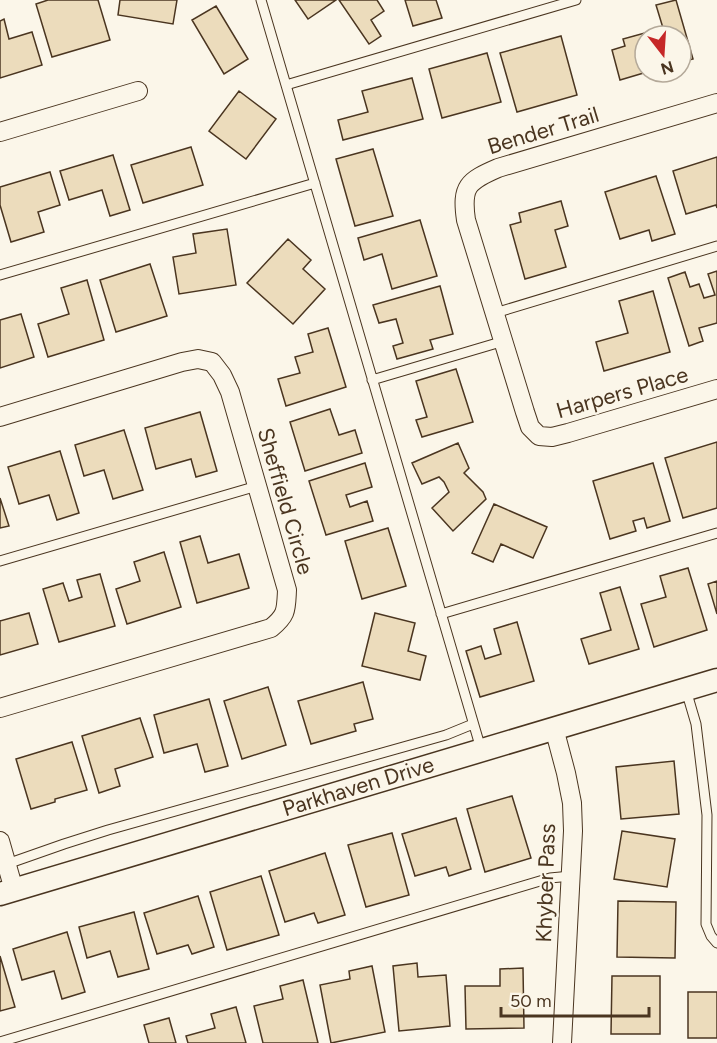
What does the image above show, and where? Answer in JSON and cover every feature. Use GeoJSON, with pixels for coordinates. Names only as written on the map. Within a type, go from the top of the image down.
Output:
{"type":"FeatureCollection","features":[{"type":"Feature","properties":{"kind":"street"},"geometry":{"type":"LineString","coordinates":[[0,132],[138,91]]}},
{"type":"Feature","properties":{"kind":"street","name":"Bender Trail"},"geometry":{"type":"LineString","coordinates":[[539,436],[530,426],[466,220],[464,203],[467,187],[479,176],[498,168],[717,103]]}},
{"type":"Feature","properties":{"kind":"street","name":"Sheffield Circle"},"geometry":{"type":"LineString","coordinates":[[0,417],[182,362],[198,359],[212,362],[222,375],[230,392],[286,590],[283,619],[271,628],[0,708]]}},
{"type":"Feature","properties":{"kind":"street","name":"Harpers Place"},"geometry":{"type":"LineString","coordinates":[[539,436],[568,434],[717,389]]}},
{"type":"Feature","properties":{"kind":"street","name":"Parkhaven Drive"},"geometry":{"type":"LineString","coordinates":[[7,892],[717,680]]}},
{"type":"Feature","properties":{"kind":"street","name":"Khyber Pass"},"geometry":{"type":"LineString","coordinates":[[554,728],[572,803],[573,831],[562,1043]]}},
{"type":"Feature","properties":{"kind":"street"},"geometry":{"type":"LineString","coordinates":[[0,841],[7,864],[7,892]]}},
{"type":"Feature","properties":{"kind":"lane"},"geometry":{"type":"LineString","coordinates":[[261,0],[481,750]]}},
{"type":"Feature","properties":{"kind":"lane"},"geometry":{"type":"LineString","coordinates":[[286,85],[576,0]]}},
{"type":"Feature","properties":{"kind":"lane"},"geometry":{"type":"LineString","coordinates":[[0,275],[315,183]]}},
{"type":"Feature","properties":{"kind":"lane"},"geometry":{"type":"LineString","coordinates":[[495,313],[717,246]]}},
{"type":"Feature","properties":{"kind":"lane"},"geometry":{"type":"LineString","coordinates":[[372,380],[504,341]]}},
{"type":"Feature","properties":{"kind":"lane"},"geometry":{"type":"LineString","coordinates":[[0,561],[256,486]]}},
{"type":"Feature","properties":{"kind":"lane"},"geometry":{"type":"LineString","coordinates":[[441,614],[717,532]]}},
{"type":"Feature","properties":{"kind":"lane"},"geometry":{"type":"LineString","coordinates":[[686,689],[696,724],[707,815],[706,924],[717,943]]}},
{"type":"Feature","properties":{"kind":"lane"},"geometry":{"type":"LineString","coordinates":[[7,864],[108,830],[446,735],[474,723]]}},
{"type":"Feature","properties":{"kind":"lane"},"geometry":{"type":"LineString","coordinates":[[0,1042],[550,878],[571,876]]}},
{"type":"Feature","properties":{"kind":"building"},"geometry":{"type":"Polygon","coordinates":[[[48,0],[98,0],[110,40],[52,57],[36,4],[48,0]]]}},
{"type":"Feature","properties":{"kind":"building"},"geometry":{"type":"Polygon","coordinates":[[[120,0],[177,0],[173,24],[118,15],[120,0]]]}},
{"type":"Feature","properties":{"kind":"building"},"geometry":{"type":"Polygon","coordinates":[[[295,0],[336,0],[308,19],[295,0]]]}},
{"type":"Feature","properties":{"kind":"building"},"geometry":{"type":"Polygon","coordinates":[[[339,0],[377,0],[384,11],[371,20],[381,36],[369,44],[339,0]]]}},
{"type":"Feature","properties":{"kind":"building"},"geometry":{"type":"Polygon","coordinates":[[[405,0],[436,0],[442,18],[413,26],[405,0]]]}},
{"type":"Feature","properties":{"kind":"building"},"geometry":{"type":"Polygon","coordinates":[[[676,0],[683,24],[662,24],[656,5],[676,0]]]}},
{"type":"Feature","properties":{"kind":"building"},"geometry":{"type":"Polygon","coordinates":[[[216,6],[248,59],[224,74],[192,20],[216,6]]]}},
{"type":"Feature","properties":{"kind":"building"},"geometry":{"type":"Polygon","coordinates":[[[4,19],[9,39],[32,32],[42,65],[0,78],[0,21],[4,19]]]}},
{"type":"Feature","properties":{"kind":"building"},"geometry":{"type":"Polygon","coordinates":[[[561,36],[577,95],[517,112],[500,53],[561,36]]]}},
{"type":"Feature","properties":{"kind":"building"},"geometry":{"type":"Polygon","coordinates":[[[633,36],[633,76],[620,80],[612,50],[625,46],[623,39],[633,36]]]}},
{"type":"Feature","properties":{"kind":"building"},"geometry":{"type":"Polygon","coordinates":[[[487,53],[501,102],[442,118],[429,69],[487,53]]]}},
{"type":"Feature","properties":{"kind":"building"},"geometry":{"type":"Polygon","coordinates":[[[412,78],[423,119],[343,140],[338,120],[368,112],[362,91],[412,78]]]}},
{"type":"Feature","properties":{"kind":"building"},"geometry":{"type":"Polygon","coordinates":[[[239,91],[276,119],[246,159],[209,131],[239,91]]]}},
{"type":"Feature","properties":{"kind":"building"},"geometry":{"type":"Polygon","coordinates":[[[191,147],[203,185],[143,203],[131,165],[191,147]]]}},
{"type":"Feature","properties":{"kind":"building"},"geometry":{"type":"Polygon","coordinates":[[[373,149],[393,216],[355,226],[336,159],[373,149]]]}},
{"type":"Feature","properties":{"kind":"building"},"geometry":{"type":"Polygon","coordinates":[[[113,155],[130,210],[110,216],[102,190],[69,200],[60,171],[113,155]]]}},
{"type":"Feature","properties":{"kind":"building"},"geometry":{"type":"Polygon","coordinates":[[[717,157],[717,208],[716,205],[686,214],[673,171],[717,157]]]}},
{"type":"Feature","properties":{"kind":"building"},"geometry":{"type":"Polygon","coordinates":[[[50,172],[60,205],[38,212],[44,232],[11,242],[0,205],[0,187],[50,172]]]}},
{"type":"Feature","properties":{"kind":"building"},"geometry":{"type":"Polygon","coordinates":[[[656,176],[675,234],[652,241],[649,230],[620,239],[605,192],[656,176]]]}},
{"type":"Feature","properties":{"kind":"building"},"geometry":{"type":"Polygon","coordinates":[[[561,201],[568,226],[555,230],[566,267],[525,279],[510,225],[521,222],[519,213],[561,201]]]}},
{"type":"Feature","properties":{"kind":"building"},"geometry":{"type":"Polygon","coordinates":[[[420,220],[437,276],[392,289],[382,254],[364,260],[358,238],[420,220]]]}},
{"type":"Feature","properties":{"kind":"building"},"geometry":{"type":"Polygon","coordinates":[[[227,229],[236,285],[179,294],[173,257],[196,253],[193,234],[227,229]]]}},
{"type":"Feature","properties":{"kind":"building"},"geometry":{"type":"Polygon","coordinates":[[[288,239],[311,260],[303,269],[325,289],[293,324],[247,283],[288,239]]]}},
{"type":"Feature","properties":{"kind":"building"},"geometry":{"type":"Polygon","coordinates":[[[150,264],[167,316],[116,332],[100,280],[150,264]]]}},
{"type":"Feature","properties":{"kind":"building"},"geometry":{"type":"Polygon","coordinates":[[[717,271],[717,323],[699,328],[703,341],[689,346],[668,278],[685,272],[690,287],[699,284],[704,298],[715,295],[708,274],[717,271]]]}},
{"type":"Feature","properties":{"kind":"building"},"geometry":{"type":"Polygon","coordinates":[[[87,280],[104,340],[48,357],[38,324],[69,314],[61,288],[87,280]]]}},
{"type":"Feature","properties":{"kind":"building"},"geometry":{"type":"Polygon","coordinates":[[[440,286],[453,334],[430,340],[433,349],[397,359],[393,346],[403,343],[396,319],[379,323],[373,305],[440,286]]]}},
{"type":"Feature","properties":{"kind":"building"},"geometry":{"type":"Polygon","coordinates":[[[653,291],[670,352],[604,371],[596,342],[628,333],[619,301],[653,291]]]}},
{"type":"Feature","properties":{"kind":"building"},"geometry":{"type":"Polygon","coordinates":[[[21,314],[34,357],[0,368],[0,320],[21,314]]]}},
{"type":"Feature","properties":{"kind":"building"},"geometry":{"type":"Polygon","coordinates":[[[328,328],[346,387],[286,406],[278,379],[300,373],[295,357],[313,352],[308,334],[328,328]]]}},
{"type":"Feature","properties":{"kind":"building"},"geometry":{"type":"Polygon","coordinates":[[[456,369],[473,422],[422,437],[416,420],[427,417],[416,381],[456,369]]]}},
{"type":"Feature","properties":{"kind":"building"},"geometry":{"type":"Polygon","coordinates":[[[330,409],[339,435],[355,430],[362,453],[305,471],[290,422],[330,409]]]}},
{"type":"Feature","properties":{"kind":"building"},"geometry":{"type":"Polygon","coordinates":[[[200,412],[217,471],[196,477],[191,459],[156,469],[145,428],[200,412]]]}},
{"type":"Feature","properties":{"kind":"building"},"geometry":{"type":"Polygon","coordinates":[[[124,430],[143,490],[113,499],[104,470],[84,476],[75,445],[124,430]]]}},
{"type":"Feature","properties":{"kind":"building"},"geometry":{"type":"Polygon","coordinates":[[[717,442],[717,508],[683,518],[665,458],[717,442]]]}},
{"type":"Feature","properties":{"kind":"building"},"geometry":{"type":"Polygon","coordinates":[[[458,443],[469,468],[464,473],[483,492],[486,499],[453,531],[432,508],[449,492],[444,482],[439,477],[422,484],[412,463],[458,443]]]}},
{"type":"Feature","properties":{"kind":"building"},"geometry":{"type":"Polygon","coordinates":[[[60,451],[79,513],[57,520],[49,495],[19,504],[8,467],[60,451]]]}},
{"type":"Feature","properties":{"kind":"building"},"geometry":{"type":"Polygon","coordinates":[[[365,463],[372,487],[346,495],[350,507],[367,501],[373,521],[326,535],[309,481],[365,463]]]}},
{"type":"Feature","properties":{"kind":"building"},"geometry":{"type":"Polygon","coordinates":[[[653,463],[670,521],[647,528],[644,518],[633,521],[636,531],[610,539],[593,481],[653,463]]]}},
{"type":"Feature","properties":{"kind":"building"},"geometry":{"type":"Polygon","coordinates":[[[0,498],[9,526],[0,528],[0,498]]]}},
{"type":"Feature","properties":{"kind":"building"},"geometry":{"type":"Polygon","coordinates":[[[494,504],[547,527],[533,558],[501,544],[493,562],[472,553],[494,504]]]}},
{"type":"Feature","properties":{"kind":"building"},"geometry":{"type":"Polygon","coordinates":[[[388,528],[406,586],[362,599],[345,541],[388,528]]]}},
{"type":"Feature","properties":{"kind":"building"},"geometry":{"type":"Polygon","coordinates":[[[200,536],[208,563],[239,554],[249,588],[197,603],[180,542],[200,536]]]}},
{"type":"Feature","properties":{"kind":"building"},"geometry":{"type":"Polygon","coordinates":[[[164,552],[181,607],[127,624],[116,589],[140,581],[134,562],[164,552]]]}},
{"type":"Feature","properties":{"kind":"building"},"geometry":{"type":"Polygon","coordinates":[[[688,568],[707,630],[654,647],[641,604],[666,597],[660,576],[688,568]]]}},
{"type":"Feature","properties":{"kind":"building"},"geometry":{"type":"Polygon","coordinates":[[[100,574],[115,626],[59,642],[43,589],[63,583],[69,601],[82,597],[77,580],[100,574]]]}},
{"type":"Feature","properties":{"kind":"building"},"geometry":{"type":"Polygon","coordinates":[[[717,581],[717,614],[708,584],[717,581]]]}},
{"type":"Feature","properties":{"kind":"building"},"geometry":{"type":"Polygon","coordinates":[[[620,587],[639,649],[589,664],[581,639],[611,630],[600,593],[620,587]]]}},
{"type":"Feature","properties":{"kind":"building"},"geometry":{"type":"Polygon","coordinates":[[[29,613],[38,644],[0,655],[0,621],[29,613]]]}},
{"type":"Feature","properties":{"kind":"building"},"geometry":{"type":"Polygon","coordinates":[[[375,613],[415,623],[408,651],[426,656],[420,680],[362,666],[375,613]]]}},
{"type":"Feature","properties":{"kind":"building"},"geometry":{"type":"Polygon","coordinates":[[[517,622],[534,681],[480,697],[466,651],[481,646],[485,659],[501,654],[494,629],[517,622]]]}},
{"type":"Feature","properties":{"kind":"building"},"geometry":{"type":"Polygon","coordinates":[[[363,682],[373,719],[354,724],[356,731],[311,744],[298,701],[363,682]]]}},
{"type":"Feature","properties":{"kind":"building"},"geometry":{"type":"Polygon","coordinates":[[[268,687],[286,745],[242,759],[224,701],[268,687]]]}},
{"type":"Feature","properties":{"kind":"building"},"geometry":{"type":"Polygon","coordinates":[[[209,699],[228,766],[205,772],[197,744],[164,753],[154,715],[209,699]]]}},
{"type":"Feature","properties":{"kind":"building"},"geometry":{"type":"Polygon","coordinates":[[[140,718],[153,757],[115,769],[120,786],[99,793],[82,736],[140,718]]]}},
{"type":"Feature","properties":{"kind":"building"},"geometry":{"type":"Polygon","coordinates":[[[72,742],[87,790],[31,809],[16,759],[72,742]]]}},
{"type":"Feature","properties":{"kind":"building"},"geometry":{"type":"Polygon","coordinates":[[[674,761],[679,814],[621,819],[616,767],[674,761]]]}},
{"type":"Feature","properties":{"kind":"building"},"geometry":{"type":"Polygon","coordinates":[[[512,796],[531,858],[485,872],[467,809],[512,796]]]}},
{"type":"Feature","properties":{"kind":"building"},"geometry":{"type":"Polygon","coordinates":[[[456,818],[471,869],[449,876],[446,867],[415,876],[402,834],[456,818]]]}},
{"type":"Feature","properties":{"kind":"building"},"geometry":{"type":"Polygon","coordinates":[[[622,831],[675,839],[667,887],[614,879],[622,831]]]}},
{"type":"Feature","properties":{"kind":"building"},"geometry":{"type":"Polygon","coordinates":[[[392,833],[409,895],[366,907],[348,845],[392,833]]]}},
{"type":"Feature","properties":{"kind":"building"},"geometry":{"type":"Polygon","coordinates":[[[325,853],[345,915],[318,923],[314,913],[285,922],[269,871],[325,853]]]}},
{"type":"Feature","properties":{"kind":"building"},"geometry":{"type":"Polygon","coordinates":[[[261,876],[279,935],[227,950],[210,892],[261,876]]]}},
{"type":"Feature","properties":{"kind":"building"},"geometry":{"type":"Polygon","coordinates":[[[198,896],[214,947],[192,954],[188,945],[157,954],[144,913],[198,896]]]}},
{"type":"Feature","properties":{"kind":"building"},"geometry":{"type":"Polygon","coordinates":[[[618,901],[676,902],[675,958],[617,957],[618,901]]]}},
{"type":"Feature","properties":{"kind":"building"},"geometry":{"type":"Polygon","coordinates":[[[134,912],[149,969],[118,977],[110,951],[87,958],[79,927],[134,912]]]}},
{"type":"Feature","properties":{"kind":"building"},"geometry":{"type":"Polygon","coordinates":[[[67,932],[85,992],[62,999],[54,971],[22,980],[13,949],[67,932]]]}},
{"type":"Feature","properties":{"kind":"building"},"geometry":{"type":"Polygon","coordinates":[[[0,956],[15,1007],[0,1011],[0,956]]]}},
{"type":"Feature","properties":{"kind":"building"},"geometry":{"type":"Polygon","coordinates":[[[417,963],[418,977],[446,975],[450,1026],[399,1031],[393,966],[417,963]]]}},
{"type":"Feature","properties":{"kind":"building"},"geometry":{"type":"Polygon","coordinates":[[[372,966],[385,1032],[331,1043],[320,985],[350,979],[349,971],[372,966]]]}},
{"type":"Feature","properties":{"kind":"building"},"geometry":{"type":"Polygon","coordinates":[[[523,968],[524,1028],[466,1029],[465,986],[500,986],[500,969],[523,968]]]}},
{"type":"Feature","properties":{"kind":"building"},"geometry":{"type":"Polygon","coordinates":[[[612,976],[660,976],[660,1034],[611,1034],[612,976]]]}},
{"type":"Feature","properties":{"kind":"building"},"geometry":{"type":"Polygon","coordinates":[[[303,980],[318,1043],[263,1043],[254,1006],[283,999],[280,986],[303,980]]]}},
{"type":"Feature","properties":{"kind":"building"},"geometry":{"type":"Polygon","coordinates":[[[688,992],[717,992],[717,1038],[688,1038],[688,992]]]}},
{"type":"Feature","properties":{"kind":"building"},"geometry":{"type":"Polygon","coordinates":[[[236,1007],[246,1043],[188,1043],[186,1036],[215,1028],[211,1014],[236,1007]]]}},
{"type":"Feature","properties":{"kind":"building"},"geometry":{"type":"Polygon","coordinates":[[[169,1018],[176,1043],[149,1043],[144,1025],[169,1018]]]}}]}
